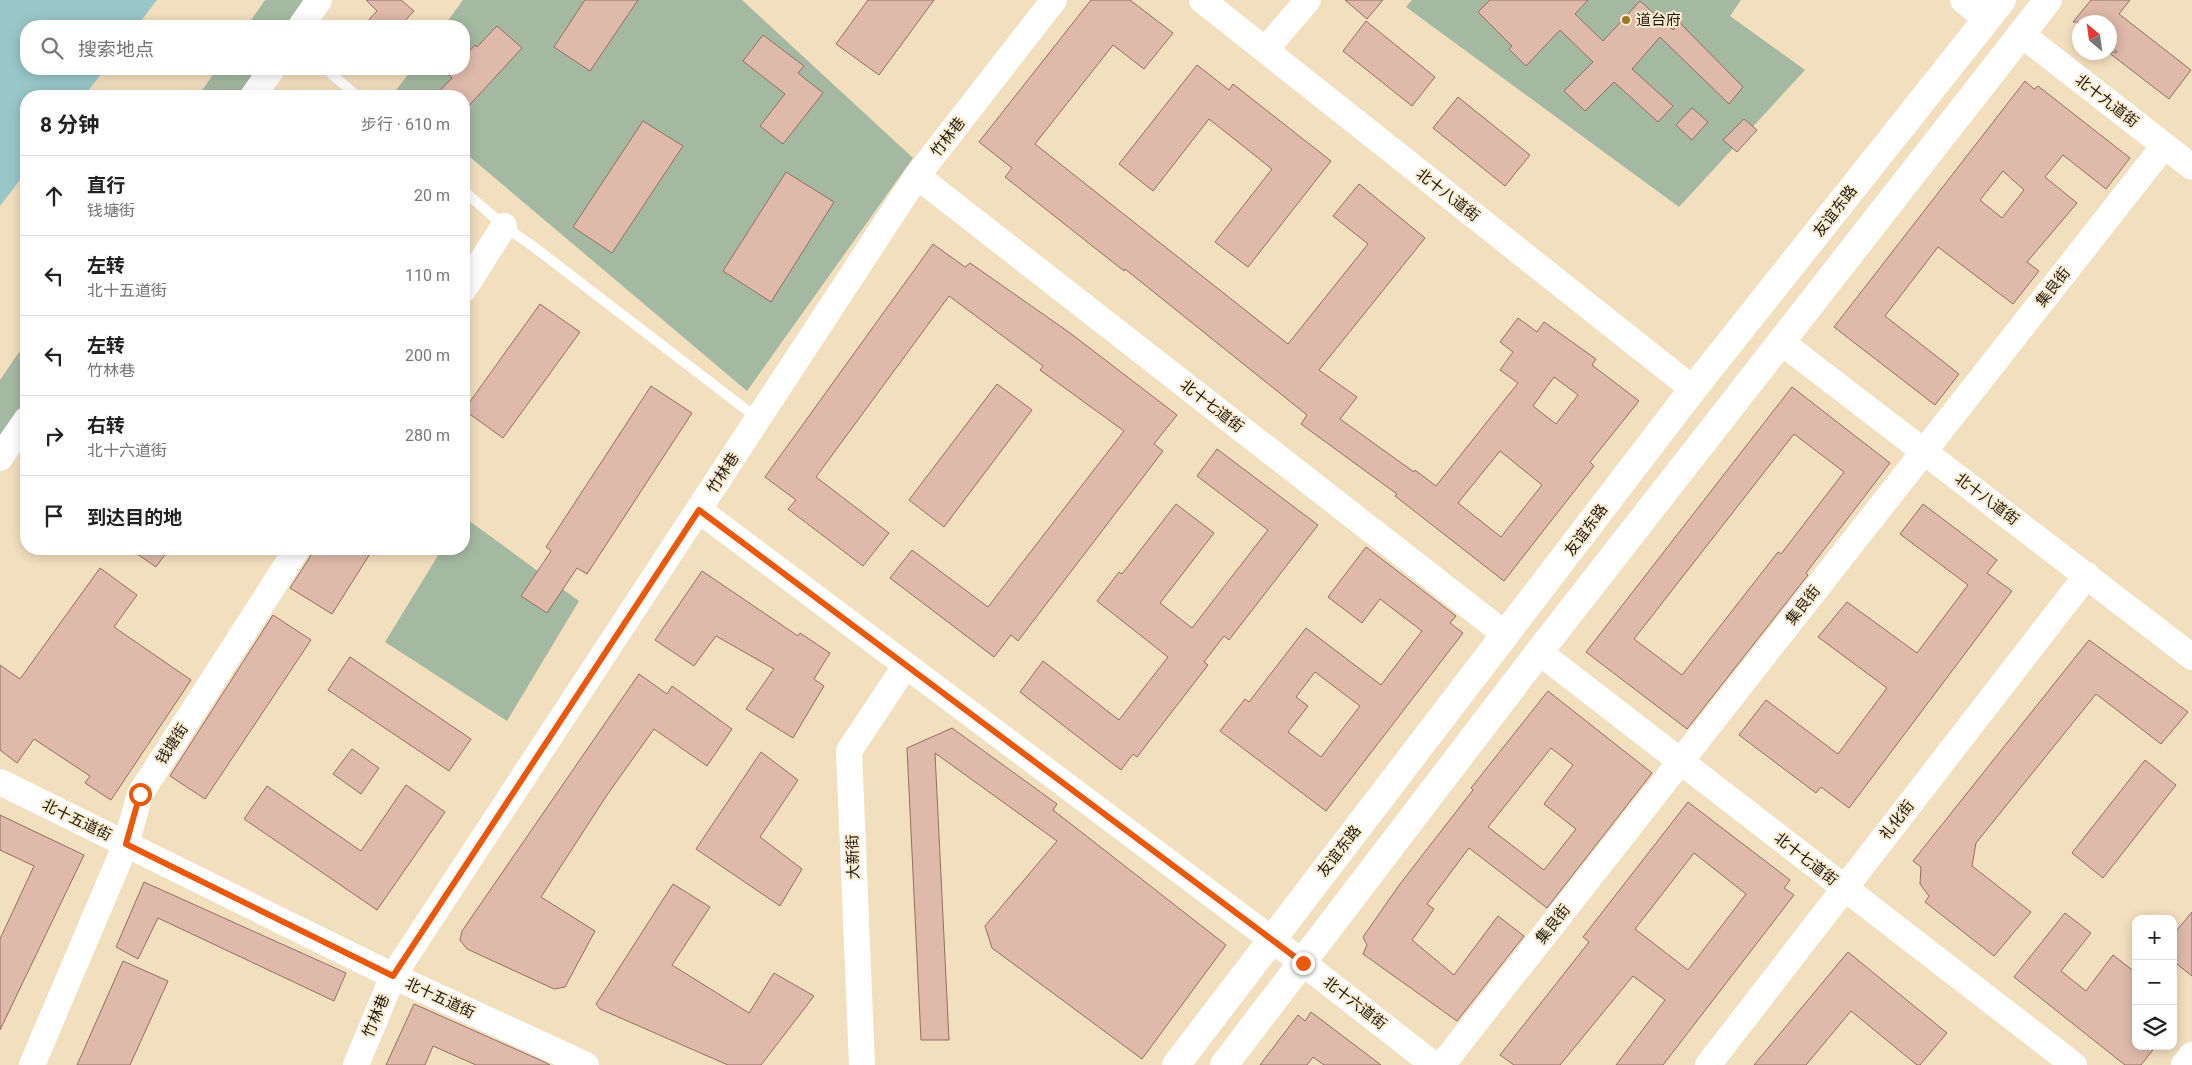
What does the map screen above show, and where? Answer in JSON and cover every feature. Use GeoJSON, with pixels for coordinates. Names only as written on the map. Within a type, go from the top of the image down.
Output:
{"type":"FeatureCollection","features":[{"type":"Feature","properties":{"kind":"main road"},"geometry":{"type":"LineString","coordinates":[[1224,1065],[1539,652],[2048,0]]}},
{"type":"Feature","properties":{"kind":"main road","name":"友谊东路"},"geometry":{"type":"LineString","coordinates":[[1176,1065],[1693,389],[1994,10]]}},
{"type":"Feature","properties":{"kind":"main road"},"geometry":{"type":"LineString","coordinates":[[2185,1065],[2192,1056]]}},
{"type":"Feature","properties":{"kind":"street"},"geometry":{"type":"LineString","coordinates":[[305,20],[319,0]]}},
{"type":"Feature","properties":{"kind":"street","name":"竹林巷"},"geometry":{"type":"LineString","coordinates":[[356,1065],[393,976],[917,176],[1054,0]]}},
{"type":"Feature","properties":{"kind":"street","name":"北十八道街"},"geometry":{"type":"LineString","coordinates":[[1202,0],[1693,389]]}},
{"type":"Feature","properties":{"kind":"street"},"geometry":{"type":"LineString","coordinates":[[1265,50],[1308,0]]}},
{"type":"Feature","properties":{"kind":"street"},"geometry":{"type":"LineString","coordinates":[[1963,0],[1994,10]]}},
{"type":"Feature","properties":{"kind":"street","name":"北十九道街"},"geometry":{"type":"LineString","coordinates":[[2021,34],[2192,167]]}},
{"type":"Feature","properties":{"kind":"street"},"geometry":{"type":"LineString","coordinates":[[257,90],[268,75]]}},
{"type":"Feature","properties":{"kind":"street","name":"集良街"},"geometry":{"type":"LineString","coordinates":[[1442,1065],[2164,146]]}},
{"type":"Feature","properties":{"kind":"street","name":"北十七道街"},"geometry":{"type":"LineString","coordinates":[[917,176],[1506,635]]}},
{"type":"Feature","properties":{"kind":"street"},"geometry":{"type":"LineString","coordinates":[[470,280],[504,226]]}},
{"type":"Feature","properties":{"kind":"street","name":"北十八道街"},"geometry":{"type":"LineString","coordinates":[[1781,342],[2192,657]]}},
{"type":"Feature","properties":{"kind":"street"},"geometry":{"type":"LineString","coordinates":[[0,458],[20,429]]}},
{"type":"Feature","properties":{"kind":"street","name":"北十六道街"},"geometry":{"type":"LineString","coordinates":[[699,510],[1303,963],[1434,1065]]}},
{"type":"Feature","properties":{"kind":"street","name":"钱塘街"},"geometry":{"type":"LineString","coordinates":[[32,1065],[126,844],[140,794],[293,555]]}},
{"type":"Feature","properties":{"kind":"street","name":"礼化街"},"geometry":{"type":"LineString","coordinates":[[1708,1065],[2087,576]]}},
{"type":"Feature","properties":{"kind":"street","name":"北十七道街"},"geometry":{"type":"LineString","coordinates":[[1539,652],[2074,1065]]}},
{"type":"Feature","properties":{"kind":"street","name":"大新街"},"geometry":{"type":"LineString","coordinates":[[862,1065],[849,751],[906,665]]}},
{"type":"Feature","properties":{"kind":"street","name":"北十五道街"},"geometry":{"type":"LineString","coordinates":[[0,782],[393,976],[586,1065]]}},
{"type":"Feature","properties":{"kind":"lane"},"geometry":{"type":"LineString","coordinates":[[333,75],[350,90]]}},
{"type":"Feature","properties":{"kind":"lane"},"geometry":{"type":"LineString","coordinates":[[470,196],[504,226],[758,419]]}},
{"type":"Feature","properties":{"kind":"green space"},"geometry":{"type":"Polygon","coordinates":[[[265,0],[307,0],[293,20],[251,20],[265,0]]]}},
{"type":"Feature","properties":{"kind":"green space"},"geometry":{"type":"Polygon","coordinates":[[[463,0],[742,0],[913,158],[747,391],[470,157],[470,90],[396,90],[408,75],[470,75],[470,20],[448,20],[463,0]]]}},
{"type":"Feature","properties":{"kind":"green space"},"geometry":{"type":"Polygon","coordinates":[[[1412,0],[1741,0],[1730,16],[1805,70],[1679,207],[1406,7],[1412,0]]]}},
{"type":"Feature","properties":{"kind":"green space"},"geometry":{"type":"Polygon","coordinates":[[[213,75],[257,75],[246,90],[202,90],[213,75]]]}},
{"type":"Feature","properties":{"kind":"green space"},"geometry":{"type":"Polygon","coordinates":[[[20,351],[20,426],[0,456],[0,380],[20,351]]]}},
{"type":"Feature","properties":{"kind":"green space"},"geometry":{"type":"Polygon","coordinates":[[[470,521],[579,601],[507,721],[385,642],[438,555],[470,555],[470,521]]]}},
{"type":"Feature","properties":{"kind":"water"},"geometry":{"type":"Polygon","coordinates":[[[0,0],[157,0],[142,20],[20,20],[20,75],[100,75],[89,90],[20,90],[20,180],[0,206],[0,0]]]}},
{"type":"Feature","properties":{"kind":"building"},"geometry":{"type":"Polygon","coordinates":[[[366,0],[401,0],[414,11],[406,20],[369,20],[377,11],[366,0]]]}},
{"type":"Feature","properties":{"kind":"building"},"geometry":{"type":"Polygon","coordinates":[[[585,0],[638,0],[590,71],[554,47],[585,0]]]}},
{"type":"Feature","properties":{"kind":"building"},"geometry":{"type":"Polygon","coordinates":[[[868,0],[934,0],[879,75],[836,44],[868,0]]]}},
{"type":"Feature","properties":{"kind":"building"},"geometry":{"type":"Polygon","coordinates":[[[1091,0],[1130,0],[1173,33],[1144,69],[1113,45],[1035,144],[1288,344],[1368,244],[1333,216],[1359,184],[1425,238],[1319,370],[1357,397],[1340,419],[1436,486],[1518,383],[1500,370],[1513,352],[1500,342],[1518,318],[1537,332],[1544,322],[1596,359],[1592,365],[1639,401],[1590,462],[1594,466],[1504,581],[1395,496],[1397,494],[1301,424],[1307,415],[1125,269],[1124,271],[1005,177],[1012,168],[979,142],[1091,0]],[[1554,377],[1533,406],[1556,424],[1578,395],[1554,377]],[[1500,451],[1458,503],[1501,537],[1542,485],[1500,451]]]}},
{"type":"Feature","properties":{"kind":"building"},"geometry":{"type":"Polygon","coordinates":[[[1345,0],[1383,0],[1367,19],[1345,0]]]}},
{"type":"Feature","properties":{"kind":"building"},"geometry":{"type":"Polygon","coordinates":[[[1490,0],[1588,0],[1575,14],[1603,41],[1640,1],[1673,30],[1680,23],[1743,87],[1729,104],[1660,37],[1632,69],[1673,106],[1658,122],[1614,82],[1585,111],[1564,91],[1593,62],[1560,30],[1526,66],[1509,49],[1512,46],[1478,12],[1490,0]]]}},
{"type":"Feature","properties":{"kind":"building"},"geometry":{"type":"Polygon","coordinates":[[[2091,0],[2130,0],[2119,14],[2191,70],[2169,99],[2117,59],[2117,15],[2079,15],[2091,0]]]}},
{"type":"Feature","properties":{"kind":"building"},"geometry":{"type":"Polygon","coordinates":[[[1366,21],[1435,77],[1412,106],[1343,51],[1366,21]]]}},
{"type":"Feature","properties":{"kind":"building"},"geometry":{"type":"Polygon","coordinates":[[[497,26],[522,48],[470,104],[470,90],[441,90],[452,78],[449,75],[470,75],[470,50],[475,45],[477,47],[497,26]]]}},
{"type":"Feature","properties":{"kind":"building"},"geometry":{"type":"Polygon","coordinates":[[[763,35],[804,66],[798,73],[823,93],[783,144],[760,126],[785,94],[743,61],[763,35]]]}},
{"type":"Feature","properties":{"kind":"building"},"geometry":{"type":"Polygon","coordinates":[[[1197,65],[1229,90],[1233,84],[1331,161],[1248,267],[1215,242],[1272,169],[1209,119],[1153,191],[1119,164],[1197,65]]]}},
{"type":"Feature","properties":{"kind":"building"},"geometry":{"type":"Polygon","coordinates":[[[2025,81],[2034,89],[2038,86],[2130,158],[2106,189],[2063,155],[2045,177],[2077,203],[2027,262],[2039,271],[2013,304],[1938,247],[1885,316],[1959,374],[1935,405],[1834,327],[2025,81]],[[2003,171],[1980,200],[2002,218],[2024,190],[2003,171]]]}},
{"type":"Feature","properties":{"kind":"building"},"geometry":{"type":"Polygon","coordinates":[[[1458,97],[1530,155],[1505,186],[1433,128],[1458,97]]]}},
{"type":"Feature","properties":{"kind":"building"},"geometry":{"type":"Polygon","coordinates":[[[1692,108],[1708,122],[1692,140],[1676,125],[1692,108]]]}},
{"type":"Feature","properties":{"kind":"building"},"geometry":{"type":"Polygon","coordinates":[[[1744,119],[1757,130],[1737,152],[1723,140],[1744,119]]]}},
{"type":"Feature","properties":{"kind":"building"},"geometry":{"type":"Polygon","coordinates":[[[643,121],[683,146],[612,253],[573,227],[643,121]]]}},
{"type":"Feature","properties":{"kind":"building"},"geometry":{"type":"Polygon","coordinates":[[[786,172],[834,202],[771,302],[723,271],[786,172]]]}},
{"type":"Feature","properties":{"kind":"building"},"geometry":{"type":"Polygon","coordinates":[[[933,244],[965,267],[970,263],[1070,333],[1177,415],[1154,444],[1163,451],[1018,641],[1011,635],[994,657],[890,578],[912,550],[988,607],[1124,431],[1040,370],[1043,366],[949,296],[816,477],[889,533],[863,566],[788,509],[796,500],[765,477],[933,244]]]}},
{"type":"Feature","properties":{"kind":"building"},"geometry":{"type":"Polygon","coordinates":[[[540,304],[580,332],[503,438],[470,414],[470,402],[540,304]]]}},
{"type":"Feature","properties":{"kind":"building"},"geometry":{"type":"Polygon","coordinates":[[[997,384],[1032,410],[944,527],[909,500],[997,384]]]}},
{"type":"Feature","properties":{"kind":"building"},"geometry":{"type":"Polygon","coordinates":[[[651,386],[692,413],[587,574],[577,568],[547,613],[521,596],[551,551],[546,547],[651,386]]]}},
{"type":"Feature","properties":{"kind":"building"},"geometry":{"type":"Polygon","coordinates":[[[1792,387],[1890,463],[1806,573],[1808,575],[1687,729],[1586,652],[1792,387]],[[1794,434],[1634,639],[1682,675],[1778,552],[1781,554],[1844,472],[1794,434]]]}},
{"type":"Feature","properties":{"kind":"building"},"geometry":{"type":"Polygon","coordinates":[[[1217,449],[1318,525],[1229,640],[1224,636],[1204,662],[1208,665],[1137,757],[1133,754],[1121,770],[1020,692],[1043,661],[1119,720],[1168,657],[1097,601],[1119,572],[1122,574],[1176,504],[1214,533],[1160,603],[1192,628],[1268,530],[1197,476],[1217,449]]]}},
{"type":"Feature","properties":{"kind":"building"},"geometry":{"type":"Polygon","coordinates":[[[1923,504],[1997,560],[1987,573],[2012,591],[1849,808],[1821,787],[1816,793],[1739,735],[1766,700],[1838,754],[1887,688],[1818,637],[1847,602],[1917,653],[1968,585],[1900,534],[1923,504]]]}},
{"type":"Feature","properties":{"kind":"building"},"geometry":{"type":"Polygon","coordinates":[[[1366,547],[1456,616],[1450,623],[1463,633],[1326,811],[1220,731],[1245,699],[1249,702],[1306,628],[1381,685],[1422,631],[1380,599],[1362,623],[1328,597],[1366,547]],[[1315,672],[1296,697],[1308,706],[1288,732],[1321,757],[1360,706],[1315,672]]]}},
{"type":"Feature","properties":{"kind":"building"},"geometry":{"type":"Polygon","coordinates":[[[139,555],[165,555],[156,567],[139,555]]]}},
{"type":"Feature","properties":{"kind":"building"},"geometry":{"type":"Polygon","coordinates":[[[310,555],[369,555],[332,614],[290,588],[310,555]]]}},
{"type":"Feature","properties":{"kind":"building"},"geometry":{"type":"Polygon","coordinates":[[[100,568],[137,595],[114,627],[191,680],[111,800],[85,783],[90,776],[34,739],[17,763],[0,750],[0,665],[20,679],[100,568]]]}},
{"type":"Feature","properties":{"kind":"building"},"geometry":{"type":"Polygon","coordinates":[[[702,571],[798,636],[800,633],[830,653],[814,679],[824,686],[793,738],[746,709],[774,669],[716,636],[694,666],[655,640],[702,571]]]}},
{"type":"Feature","properties":{"kind":"building"},"geometry":{"type":"Polygon","coordinates":[[[273,615],[311,640],[205,799],[170,776],[273,615]]]}},
{"type":"Feature","properties":{"kind":"building"},"geometry":{"type":"Polygon","coordinates":[[[2089,640],[2188,712],[2161,744],[2096,694],[1976,843],[1972,866],[2031,912],[1994,956],[1925,902],[1929,896],[1920,884],[1921,867],[1913,861],[2089,640]]]}},
{"type":"Feature","properties":{"kind":"building"},"geometry":{"type":"Polygon","coordinates":[[[350,657],[471,739],[449,771],[328,690],[350,657]]]}},
{"type":"Feature","properties":{"kind":"building"},"geometry":{"type":"Polygon","coordinates":[[[639,674],[667,694],[672,686],[732,729],[707,766],[654,729],[607,795],[541,897],[595,931],[565,987],[554,989],[467,949],[460,940],[462,931],[639,674]]]}},
{"type":"Feature","properties":{"kind":"building"},"geometry":{"type":"Polygon","coordinates":[[[1548,691],[1652,773],[1547,908],[1469,848],[1427,904],[1434,909],[1412,940],[1454,975],[1498,916],[1524,936],[1457,1021],[1363,954],[1367,945],[1363,937],[1400,884],[1473,790],[1471,788],[1548,691]],[[1551,748],[1488,827],[1544,870],[1576,829],[1544,804],[1573,765],[1551,748]]]}},
{"type":"Feature","properties":{"kind":"building"},"geometry":{"type":"Polygon","coordinates":[[[952,728],[1057,804],[1053,810],[1226,945],[1142,1059],[992,948],[985,926],[1057,841],[935,753],[949,1040],[921,1040],[907,748],[952,728]]]}},
{"type":"Feature","properties":{"kind":"building"},"geometry":{"type":"Polygon","coordinates":[[[352,749],[379,768],[361,794],[333,774],[352,749]]]}},
{"type":"Feature","properties":{"kind":"building"},"geometry":{"type":"Polygon","coordinates":[[[761,752],[798,780],[760,837],[802,869],[780,906],[696,849],[761,752]]]}},
{"type":"Feature","properties":{"kind":"building"},"geometry":{"type":"Polygon","coordinates":[[[2145,760],[2176,785],[2103,878],[2072,853],[2145,760]]]}},
{"type":"Feature","properties":{"kind":"building"},"geometry":{"type":"Polygon","coordinates":[[[406,785],[445,812],[377,910],[244,819],[267,786],[361,851],[406,785]]]}},
{"type":"Feature","properties":{"kind":"building"},"geometry":{"type":"Polygon","coordinates":[[[1688,802],[1790,880],[1784,888],[1794,895],[1663,1065],[1616,1065],[1665,1000],[1633,976],[1560,1065],[1514,1065],[1500,1055],[1589,942],[1583,937],[1688,802]],[[1694,853],[1635,929],[1688,970],[1746,894],[1694,853]]]}},
{"type":"Feature","properties":{"kind":"building"},"geometry":{"type":"Polygon","coordinates":[[[0,815],[84,855],[0,1030],[0,939],[34,866],[0,850],[0,815]]]}},
{"type":"Feature","properties":{"kind":"building"},"geometry":{"type":"Polygon","coordinates":[[[144,882],[346,973],[334,1001],[158,918],[138,959],[116,947],[144,882]]]}},
{"type":"Feature","properties":{"kind":"building"},"geometry":{"type":"Polygon","coordinates":[[[673,884],[710,907],[672,965],[749,1013],[774,973],[814,996],[761,1065],[728,1065],[600,1009],[596,1004],[673,884]]]}},
{"type":"Feature","properties":{"kind":"building"},"geometry":{"type":"Polygon","coordinates":[[[2192,912],[2192,976],[2177,964],[2177,930],[2192,912]]]}},
{"type":"Feature","properties":{"kind":"building"},"geometry":{"type":"Polygon","coordinates":[[[2065,913],[2091,933],[2061,971],[2086,991],[2113,955],[2132,970],[2132,1050],[2153,1050],[2141,1065],[2125,1065],[2014,977],[2065,913]]]}},
{"type":"Feature","properties":{"kind":"building"},"geometry":{"type":"Polygon","coordinates":[[[1848,952],[1947,1033],[1920,1065],[1917,1065],[1851,1011],[1806,1065],[1754,1065],[1848,952]]]}},
{"type":"Feature","properties":{"kind":"building"},"geometry":{"type":"Polygon","coordinates":[[[123,961],[168,981],[130,1065],[77,1065],[123,961]]]}},
{"type":"Feature","properties":{"kind":"building"},"geometry":{"type":"Polygon","coordinates":[[[414,1004],[550,1065],[476,1065],[433,1046],[425,1065],[386,1065],[414,1004]]]}},
{"type":"Feature","properties":{"kind":"building"},"geometry":{"type":"Polygon","coordinates":[[[1311,1012],[1381,1065],[1324,1065],[1313,1057],[1307,1065],[1260,1065],[1298,1015],[1305,1021],[1311,1012]]]}},
{"type":"Feature","properties":{"kind":"place","name":"道台府"},"geometry":{"type":"Point","coordinates":[1626,20]}},
{"type":"Feature","properties":{"kind":"route"},"geometry":{"type":"LineString","coordinates":[[140,794],[126,844],[393,976],[699,510],[1303,963]]}}]}
